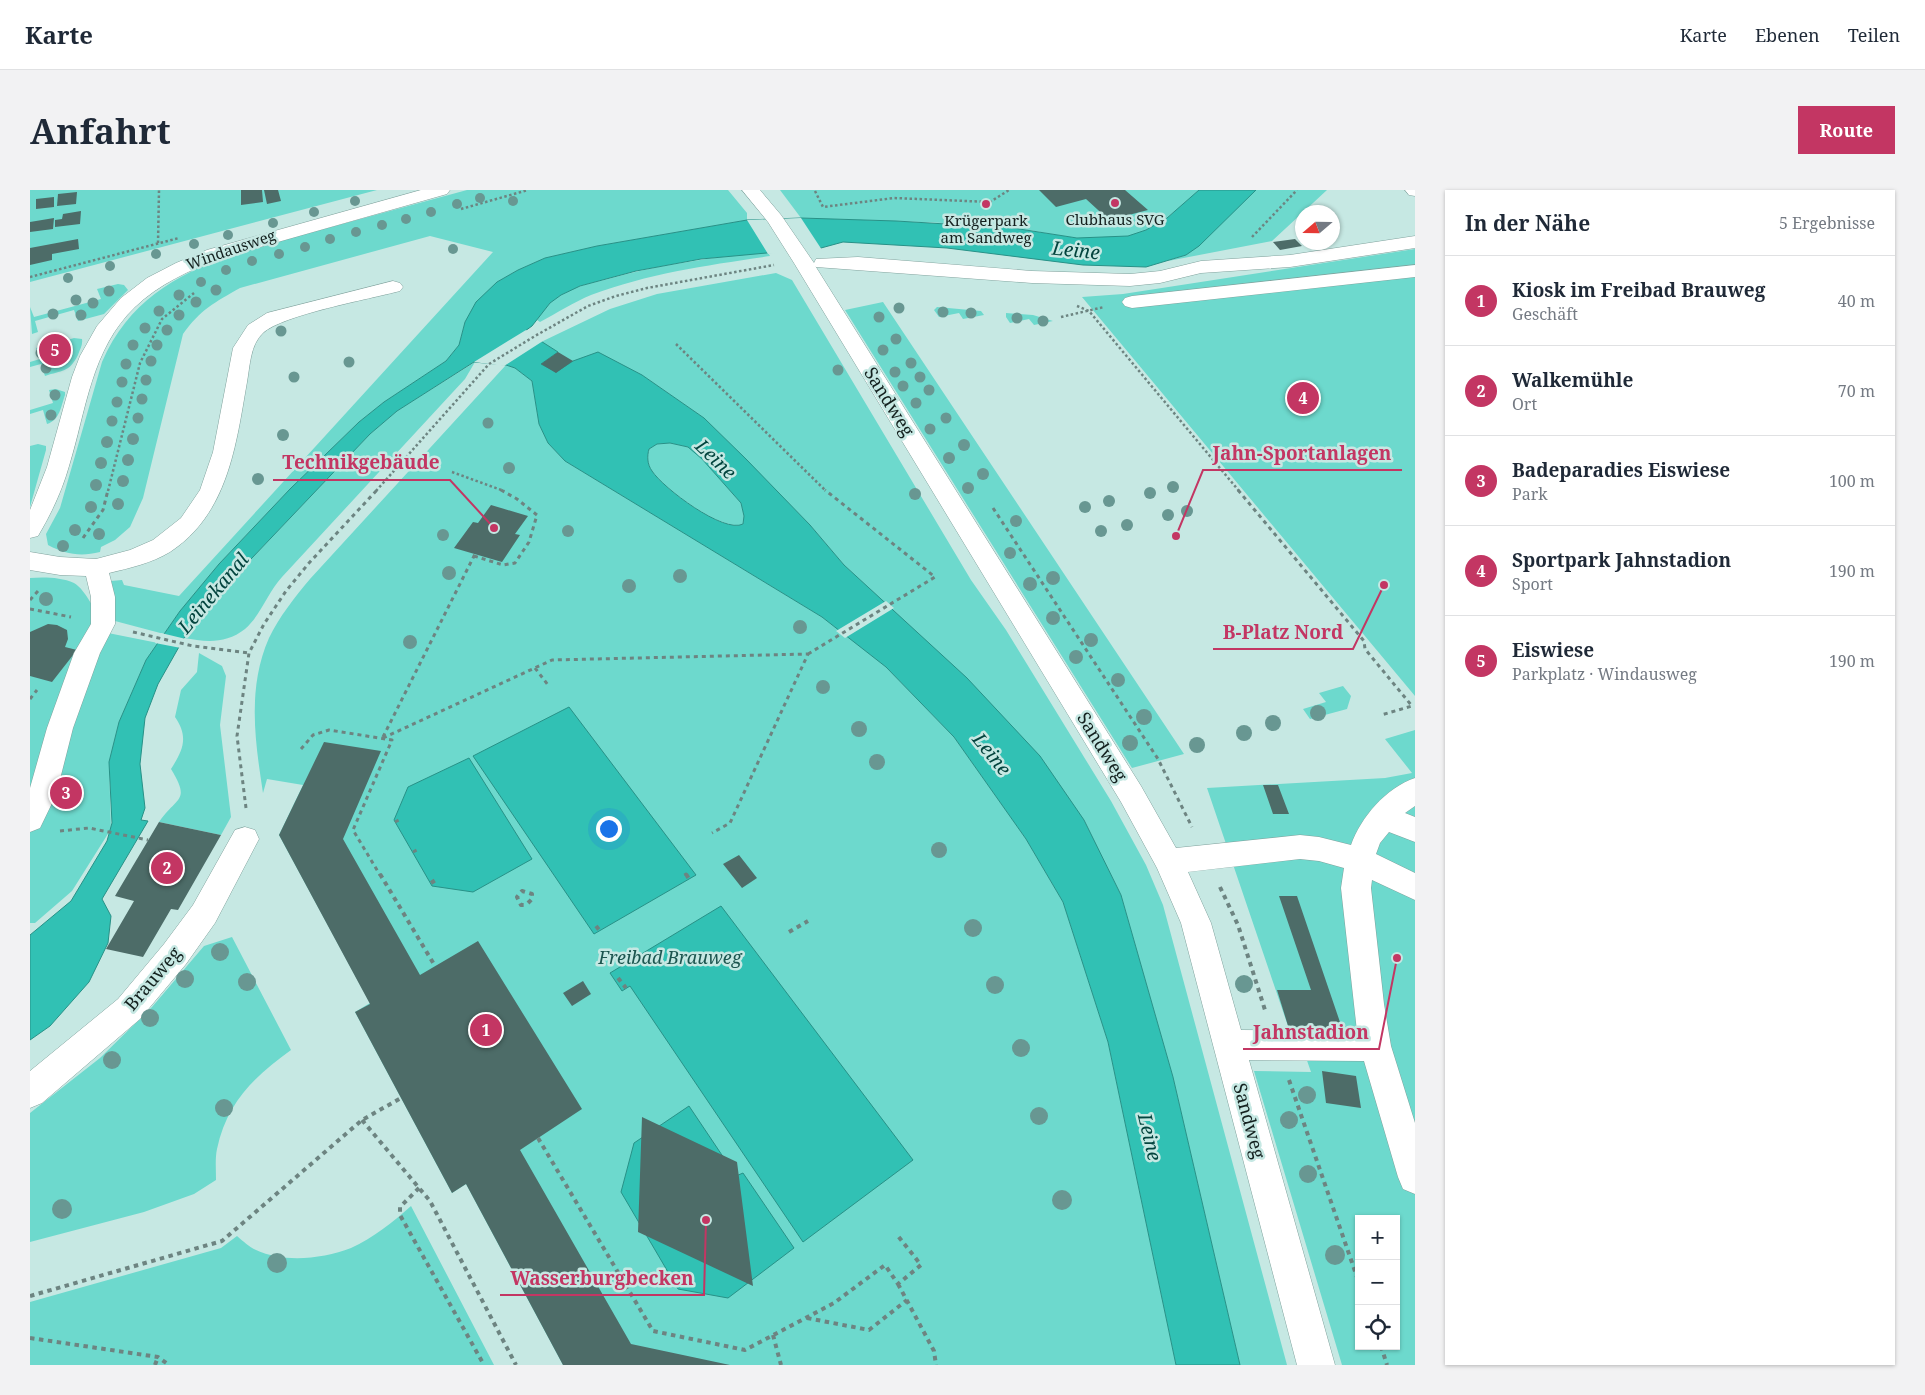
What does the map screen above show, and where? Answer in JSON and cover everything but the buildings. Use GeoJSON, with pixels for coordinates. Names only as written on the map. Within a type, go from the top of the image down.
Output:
{"type":"FeatureCollection","features":[{"type":"Feature","properties":{"kind":"street","name":"Windausweg"},"geometry":{"type":"LineString","coordinates":[[30,530],[41,514],[53,483],[84,372],[94,348],[113,319],[125,306],[159,279],[203,257],[441,190]]}},
{"type":"Feature","properties":{"kind":"street","name":"Sandweg"},"geometry":{"type":"LineString","coordinates":[[751,190],[808,260],[1126,786],[1169,862],[1196,923],[1316,1365]]}},
{"type":"Feature","properties":{"kind":"street"},"geometry":{"type":"LineString","coordinates":[[808,260],[1041,278],[1122,280],[1160,277],[1201,267],[1302,259],[1415,242]]}},
{"type":"Feature","properties":{"kind":"street"},"geometry":{"type":"LineString","coordinates":[[1302,259],[1321,283]]}},
{"type":"Feature","properties":{"kind":"street"},"geometry":{"type":"LineString","coordinates":[[1132,302],[1321,283],[1415,271]]}},
{"type":"Feature","properties":{"kind":"street"},"geometry":{"type":"LineString","coordinates":[[30,561],[60,566],[96,568],[137,557],[161,546],[189,524],[211,491],[224,452],[243,348],[255,329],[274,317],[393,287]]}},
{"type":"Feature","properties":{"kind":"street"},"geometry":{"type":"LineString","coordinates":[[30,820],[42,795],[60,728],[87,653],[103,624],[103,597],[96,568]]}},
{"type":"Feature","properties":{"kind":"street"},"geometry":{"type":"LineString","coordinates":[[1415,790],[1398,802],[1383,817],[1368,837],[1360,860],[1356,888],[1375,1046],[1415,1177]]}},
{"type":"Feature","properties":{"kind":"street"},"geometry":{"type":"LineString","coordinates":[[1383,817],[1415,830]]}},
{"type":"Feature","properties":{"kind":"street","name":"Brauweg"},"geometry":{"type":"LineString","coordinates":[[30,1092],[129,1009],[204,914],[245,839]]}},
{"type":"Feature","properties":{"kind":"street"},"geometry":{"type":"LineString","coordinates":[[1169,862],[1206,856],[1300,847],[1339,853],[1360,860],[1415,887]]}},
{"type":"Feature","properties":{"kind":"street"},"geometry":{"type":"LineString","coordinates":[[1228,1045],[1375,1046]]}},
{"type":"Feature","properties":{"kind":"path"},"geometry":{"type":"LineString","coordinates":[[158,244],[159,190]]}},
{"type":"Feature","properties":{"kind":"path"},"geometry":{"type":"LineString","coordinates":[[815,191],[823,207],[894,198],[990,202],[1009,190]]}},
{"type":"Feature","properties":{"kind":"path"},"geometry":{"type":"LineString","coordinates":[[1223,266],[1297,190]]}},
{"type":"Feature","properties":{"kind":"path"},"geometry":{"type":"LineString","coordinates":[[245,839],[246,800],[237,736],[240,698],[249,653],[264,624],[286,591],[309,563],[406,459],[489,364],[588,306],[624,294],[648,288],[808,260]]}},
{"type":"Feature","properties":{"kind":"path"},"geometry":{"type":"LineString","coordinates":[[1061,316],[1132,302]]}},
{"type":"Feature","properties":{"kind":"path"},"geometry":{"type":"LineString","coordinates":[[1073,304],[1089,311],[1364,642],[1364,648],[1412,706],[1381,715]]}},
{"type":"Feature","properties":{"kind":"path"},"geometry":{"type":"LineString","coordinates":[[383,738],[552,660],[808,654],[935,577],[830,495],[676,344]]}},
{"type":"Feature","properties":{"kind":"path"},"geometry":{"type":"LineString","coordinates":[[383,738],[475,555],[503,565],[515,563],[529,542],[537,515],[517,499],[498,488],[452,472]]}},
{"type":"Feature","properties":{"kind":"path"},"geometry":{"type":"LineString","coordinates":[[145,635],[193,646],[249,653]]}},
{"type":"Feature","properties":{"kind":"path"},"geometry":{"type":"LineString","coordinates":[[712,834],[730,823],[808,654]]}},
{"type":"Feature","properties":{"kind":"path"},"geometry":{"type":"LineString","coordinates":[[535,668],[548,685]]}},
{"type":"Feature","properties":{"kind":"path"},"geometry":{"type":"LineString","coordinates":[[301,749],[312,735],[329,730],[392,740],[353,830],[435,966]]}},
{"type":"Feature","properties":{"kind":"path"},"geometry":{"type":"LineString","coordinates":[[395,822],[401,819]]}},
{"type":"Feature","properties":{"kind":"path"},"geometry":{"type":"LineString","coordinates":[[54,832],[89,828],[106,833],[148,840]]}},
{"type":"Feature","properties":{"kind":"path"},"geometry":{"type":"LineString","coordinates":[[413,852],[419,849]]}},
{"type":"Feature","properties":{"kind":"path"},"geometry":{"type":"LineString","coordinates":[[685,873],[689,878]]}},
{"type":"Feature","properties":{"kind":"path"},"geometry":{"type":"LineString","coordinates":[[430,883],[437,879]]}},
{"type":"Feature","properties":{"kind":"path"},"geometry":{"type":"LineString","coordinates":[[522,891],[532,894],[532,899],[528,904],[521,905],[518,901],[517,897],[522,891]]}},
{"type":"Feature","properties":{"kind":"path"},"geometry":{"type":"LineString","coordinates":[[789,932],[808,921]]}},
{"type":"Feature","properties":{"kind":"path"},"geometry":{"type":"LineString","coordinates":[[596,926],[600,931]]}},
{"type":"Feature","properties":{"kind":"path"},"geometry":{"type":"LineString","coordinates":[[618,978],[626,988]]}},
{"type":"Feature","properties":{"kind":"path"},"geometry":{"type":"LineString","coordinates":[[30,1296],[222,1241],[362,1120],[401,1098]]}},
{"type":"Feature","properties":{"kind":"path"},"geometry":{"type":"LineString","coordinates":[[362,1120],[430,1201],[516,1365]]}},
{"type":"Feature","properties":{"kind":"path"},"geometry":{"type":"LineString","coordinates":[[538,1138],[653,1331],[744,1350],[834,1303],[885,1265],[898,1284],[934,1350],[936,1365]]}},
{"type":"Feature","properties":{"kind":"path"},"geometry":{"type":"LineString","coordinates":[[419,1188],[400,1207],[400,1215],[484,1365]]}},
{"type":"Feature","properties":{"kind":"path"},"geometry":{"type":"LineString","coordinates":[[898,1236],[921,1265],[898,1284]]}},
{"type":"Feature","properties":{"kind":"path"},"geometry":{"type":"LineString","coordinates":[[806,1318],[869,1330],[907,1300]]}},
{"type":"Feature","properties":{"kind":"path"},"geometry":{"type":"LineString","coordinates":[[773,1335],[781,1365]]}},
{"type":"Feature","properties":{"kind":"path"},"geometry":{"type":"LineString","coordinates":[[30,1338],[158,1357],[168,1365]]}},
{"type":"Feature","properties":{"kind":"path"},"geometry":{"type":"LineString","coordinates":[[1382,1350],[1387,1365]]}},
{"type":"Feature","properties":{"kind":"path"},"geometry":{"type":"LineString","coordinates":[[155,1365],[158,1357]]}},
{"type":"Feature","properties":{"kind":"green space"},"geometry":{"type":"Polygon","coordinates":[[[30,190],[377,190],[30,282],[30,190]]]}},
{"type":"Feature","properties":{"kind":"green space"},"geometry":{"type":"Polygon","coordinates":[[[467,190],[728,190],[747,213],[747,220],[597,246],[545,258],[497,282],[465,322],[459,345],[446,361],[384,402],[359,422],[290,489],[219,564],[180,611],[164,634],[115,621],[111,581],[122,580],[124,585],[179,596],[493,252],[430,236],[240,288],[208,307],[183,334],[143,498],[130,527],[115,540],[101,547],[100,552],[79,554],[60,551],[48,545],[46,534],[60,508],[102,362],[125,323],[139,307],[155,294],[172,282],[211,262],[232,254],[467,190]]]}},
{"type":"Feature","properties":{"kind":"green space","name":"Krügerpark am Sandweg"},"geometry":{"type":"Polygon","coordinates":[[[780,190],[1199,190],[1167,217],[1150,228],[1130,236],[1101,240],[987,226],[801,218],[780,190]]]}},
{"type":"Feature","properties":{"kind":"green space"},"geometry":{"type":"Polygon","coordinates":[[[1256,190],[1327,190],[1311,205],[1295,205],[1295,220],[1272,241],[1168,261],[1186,255],[1256,190]]]}},
{"type":"Feature","properties":{"kind":"green space"},"geometry":{"type":"Polygon","coordinates":[[[1415,249],[1415,696],[1082,297],[1123,294],[1415,249]]]}},
{"type":"Feature","properties":{"kind":"green space"},"geometry":{"type":"Polygon","coordinates":[[[767,251],[770,256],[657,275],[613,287],[572,304],[540,322],[537,320],[553,300],[572,289],[584,285],[667,265],[767,251]]]}},
{"type":"Feature","properties":{"kind":"green space","name":"Freibad Brauweg"},"geometry":{"type":"Polygon","coordinates":[[[776,273],[792,280],[971,580],[1006,630],[1111,801],[1146,865],[1163,905],[1287,1365],[1240,1365],[1173,1077],[1121,895],[1084,820],[886,667],[954,737],[1026,839],[1063,902],[1108,1042],[1176,1365],[563,1365],[466,1184],[452,1193],[355,1012],[370,1003],[279,835],[303,785],[267,779],[263,793],[257,754],[255,695],[262,657],[273,630],[310,579],[506,365],[515,368],[532,381],[539,424],[548,443],[565,461],[822,617],[838,629],[883,602],[844,565],[810,525],[704,418],[642,375],[556,373],[541,364],[558,352],[541,342],[610,309],[657,294],[776,273]]]}},
{"type":"Feature","properties":{"kind":"green space"},"geometry":{"type":"Polygon","coordinates":[[[118,284],[124,285],[128,290],[104,314],[78,321],[74,310],[35,321],[38,332],[32,334],[30,307],[34,317],[101,299],[97,289],[118,284]]]}},
{"type":"Feature","properties":{"kind":"green space"},"geometry":{"type":"Polygon","coordinates":[[[883,302],[1184,754],[1132,768],[845,310],[883,302]]]}},
{"type":"Feature","properties":{"kind":"green space"},"geometry":{"type":"Polygon","coordinates":[[[937,307],[981,311],[984,315],[963,319],[959,313],[939,317],[934,310],[937,307]]]}},
{"type":"Feature","properties":{"kind":"green space"},"geometry":{"type":"Polygon","coordinates":[[[1006,313],[1033,315],[1053,321],[1034,325],[1029,319],[1010,323],[1006,313]]]}},
{"type":"Feature","properties":{"kind":"green space"},"geometry":{"type":"Polygon","coordinates":[[[74,338],[82,339],[82,345],[75,361],[68,368],[45,376],[41,364],[30,367],[30,362],[40,359],[36,348],[43,346],[47,358],[67,352],[64,341],[74,338]]]}},
{"type":"Feature","properties":{"kind":"green space"},"geometry":{"type":"Polygon","coordinates":[[[475,362],[465,379],[282,577],[256,617],[245,629],[231,637],[216,641],[184,638],[212,600],[370,434],[397,411],[475,362]]]}},
{"type":"Feature","properties":{"kind":"green space"},"geometry":{"type":"Polygon","coordinates":[[[56,389],[65,392],[65,395],[57,416],[47,424],[43,410],[30,414],[30,410],[53,403],[49,390],[56,389]]]}},
{"type":"Feature","properties":{"kind":"green space"},"geometry":{"type":"Polygon","coordinates":[[[670,443],[688,447],[702,459],[741,503],[744,516],[743,524],[734,525],[709,516],[681,498],[658,479],[649,466],[649,449],[657,444],[670,443]]]}},
{"type":"Feature","properties":{"kind":"green space"},"geometry":{"type":"Polygon","coordinates":[[[38,444],[46,446],[46,450],[30,507],[30,446],[38,444]]]}},
{"type":"Feature","properties":{"kind":"green space"},"geometry":{"type":"Polygon","coordinates":[[[30,578],[58,579],[74,583],[79,586],[88,598],[108,633],[158,643],[146,660],[119,722],[109,762],[111,829],[72,891],[35,923],[30,923],[30,578]]]}},
{"type":"Feature","properties":{"kind":"green space"},"geometry":{"type":"Polygon","coordinates":[[[199,653],[222,666],[226,676],[220,725],[231,817],[221,835],[159,822],[176,803],[181,793],[171,769],[179,756],[183,743],[182,731],[175,717],[181,690],[197,672],[199,653]]]}},
{"type":"Feature","properties":{"kind":"green space"},"geometry":{"type":"Polygon","coordinates":[[[1343,686],[1351,696],[1347,709],[1310,719],[1303,709],[1326,702],[1319,693],[1343,686]]]}},
{"type":"Feature","properties":{"kind":"green space"},"geometry":{"type":"Polygon","coordinates":[[[1415,730],[1415,1365],[1342,1365],[1254,1071],[1311,1072],[1296,1029],[1289,1029],[1207,788],[1385,778],[1412,773],[1385,739],[1415,730]]]}},
{"type":"Feature","properties":{"kind":"green space"},"geometry":{"type":"Polygon","coordinates":[[[232,937],[291,1050],[254,1080],[235,1104],[222,1132],[217,1149],[216,1180],[194,1194],[144,1212],[30,1242],[30,1113],[100,1058],[152,1007],[204,946],[232,937]]]}},
{"type":"Feature","properties":{"kind":"green space"},"geometry":{"type":"Polygon","coordinates":[[[411,1206],[494,1365],[30,1365],[30,1302],[221,1248],[237,1236],[253,1249],[279,1257],[316,1257],[340,1252],[375,1235],[411,1206]]]}},
{"type":"Feature","properties":{"kind":"water"},"geometry":{"type":"Polygon","coordinates":[[[1199,190],[1256,190],[1199,246],[1186,255],[1146,267],[1083,265],[947,248],[843,242],[821,248],[701,259],[636,271],[580,286],[561,295],[550,303],[532,326],[525,331],[558,352],[541,364],[556,372],[573,361],[598,352],[642,375],[704,418],[810,525],[844,565],[967,678],[1040,756],[1084,820],[1121,895],[1173,1077],[1240,1365],[1176,1365],[1108,1042],[1063,902],[1026,839],[954,737],[886,667],[822,617],[565,461],[548,443],[539,424],[532,381],[515,368],[506,365],[474,362],[397,411],[370,434],[212,600],[184,638],[158,684],[145,718],[140,764],[145,808],[141,820],[148,821],[102,899],[111,916],[108,943],[89,982],[50,1026],[30,1040],[30,935],[71,901],[107,841],[112,823],[109,762],[119,722],[146,660],[180,611],[219,564],[290,489],[359,422],[384,402],[446,361],[459,345],[465,322],[476,302],[497,282],[545,258],[597,246],[747,220],[801,218],[896,221],[1013,228],[1077,238],[1128,236],[1146,230],[1167,218],[1199,190]],[[670,443],[657,444],[649,449],[648,460],[650,468],[658,479],[694,508],[722,522],[734,525],[743,524],[744,516],[741,503],[702,459],[688,447],[670,443]]]}},
{"type":"Feature","properties":{"kind":"water"},"geometry":{"type":"Polygon","coordinates":[[[569,707],[696,875],[594,934],[473,756],[569,707]]]}},
{"type":"Feature","properties":{"kind":"water"},"geometry":{"type":"Polygon","coordinates":[[[469,758],[532,859],[473,892],[432,886],[394,820],[408,787],[469,758]]]}},
{"type":"Feature","properties":{"kind":"water"},"geometry":{"type":"Polygon","coordinates":[[[721,906],[913,1160],[803,1242],[630,986],[622,991],[610,973],[721,906]]]}},
{"type":"Feature","properties":{"kind":"water"},"geometry":{"type":"Polygon","coordinates":[[[689,1106],[736,1176],[743,1173],[794,1248],[728,1298],[678,1289],[621,1192],[634,1143],[689,1106]]]}},
{"type":"Feature","properties":{"kind":"pier"},"geometry":{"type":"Polygon","coordinates":[[[801,218],[822,250],[768,254],[747,220],[801,218]]]}},
{"type":"Feature","properties":{"kind":"pier"},"geometry":{"type":"Polygon","coordinates":[[[526,330],[543,341],[504,366],[474,362],[526,330]]]}},
{"type":"Feature","properties":{"kind":"pier"},"geometry":{"type":"Polygon","coordinates":[[[886,601],[894,608],[845,638],[836,631],[886,601]]]}},
{"type":"Feature","properties":{"kind":"pier"},"geometry":{"type":"Polygon","coordinates":[[[161,633],[186,639],[181,648],[155,643],[161,633]]]}},
{"type":"Feature","properties":{"kind":"place","name":"Clubhaus SVG"},"geometry":{"type":"Point","coordinates":[1115,203]}},
{"type":"Feature","properties":{"kind":"place","name":"Krügerpark am Sandweg"},"geometry":{"type":"Point","coordinates":[986,204]}},
{"type":"Feature","properties":{"kind":"place","name":"Eiswiese"},"geometry":{"type":"Point","coordinates":[55,350]}},
{"type":"Feature","properties":{"kind":"place","name":"Sportpark Jahnstadion"},"geometry":{"type":"Point","coordinates":[1303,398]}},
{"type":"Feature","properties":{"kind":"place","name":"Technikgebäude"},"geometry":{"type":"Point","coordinates":[494,528]}},
{"type":"Feature","properties":{"kind":"place","name":"Jahn-Sportanlagen"},"geometry":{"type":"Point","coordinates":[1176,536]}},
{"type":"Feature","properties":{"kind":"place","name":"B-Platz Nord"},"geometry":{"type":"Point","coordinates":[1384,585]}},
{"type":"Feature","properties":{"kind":"place","name":"Badeparadies Eiswiese"},"geometry":{"type":"Point","coordinates":[66,793]}},
{"type":"Feature","properties":{"kind":"place","name":"Walkemühle"},"geometry":{"type":"Point","coordinates":[167,868]}},
{"type":"Feature","properties":{"kind":"place","name":"Jahnstadion"},"geometry":{"type":"Point","coordinates":[1397,958]}},
{"type":"Feature","properties":{"kind":"place","name":"Kiosk im Freibad Brauweg"},"geometry":{"type":"Point","coordinates":[486,1030]}},
{"type":"Feature","properties":{"kind":"place","name":"Wasserburgbecken"},"geometry":{"type":"Point","coordinates":[706,1220]}},
{"type":"Feature","properties":{"kind":"water label","name":"Leine"},"geometry":{"type":"Point","coordinates":[1076,250]}},
{"type":"Feature","properties":{"kind":"water label","name":"Leine"},"geometry":{"type":"Point","coordinates":[716,459]}},
{"type":"Feature","properties":{"kind":"water label","name":"Leinekanal"},"geometry":{"type":"Point","coordinates":[213,593]}},
{"type":"Feature","properties":{"kind":"water label","name":"Leine"},"geometry":{"type":"Point","coordinates":[992,754]}},
{"type":"Feature","properties":{"kind":"water label","name":"Leine"},"geometry":{"type":"Point","coordinates":[1150,1137]}}]}
